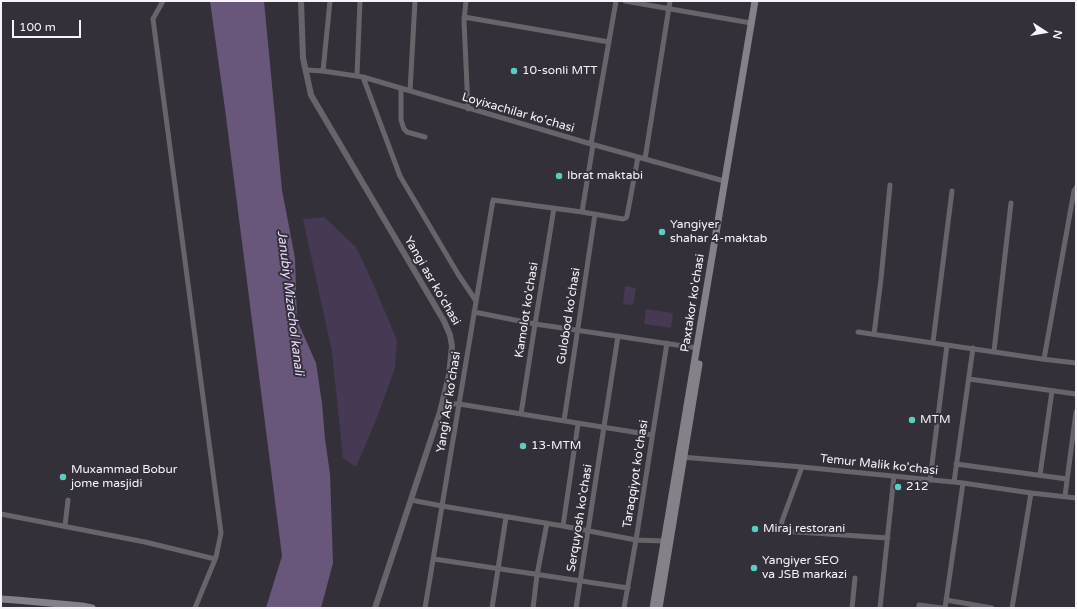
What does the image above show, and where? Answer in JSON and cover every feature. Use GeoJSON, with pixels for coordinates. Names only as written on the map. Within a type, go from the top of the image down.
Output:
{"type":"FeatureCollection","features":[{"type":"Feature","properties":{"kind":"main road","name":"Paxtakor ko'chasi"},"geometry":{"type":"LineString","coordinates":[[659,608],[697,348],[755,1]]}},
{"type":"Feature","properties":{"kind":"main road","name":"Paxtakor ko'chasi"},"geometry":{"type":"LineString","coordinates":[[652,608],[681,457],[759,1]]}},
{"type":"Feature","properties":{"kind":"main road"},"geometry":{"type":"LineString","coordinates":[[1,599],[92,608]]}},
{"type":"Feature","properties":{"kind":"street"},"geometry":{"type":"LineString","coordinates":[[164,1],[153,19],[221,533],[216,559],[195,608]]}},
{"type":"Feature","properties":{"kind":"street","name":"Yangi asr ko'chasi"},"geometry":{"type":"LineString","coordinates":[[301,1],[303,58],[311,95],[444,321],[450,334],[452,346],[449,375],[442,404],[375,608]]}},
{"type":"Feature","properties":{"kind":"street"},"geometry":{"type":"LineString","coordinates":[[323,71],[330,1]]}},
{"type":"Feature","properties":{"kind":"street"},"geometry":{"type":"LineString","coordinates":[[357,75],[360,1]]}},
{"type":"Feature","properties":{"kind":"street"},"geometry":{"type":"LineString","coordinates":[[410,92],[415,1]]}},
{"type":"Feature","properties":{"kind":"street"},"geometry":{"type":"LineString","coordinates":[[466,1],[464,17],[468,109]]}},
{"type":"Feature","properties":{"kind":"street"},"geometry":{"type":"LineString","coordinates":[[582,212],[616,1]]}},
{"type":"Feature","properties":{"kind":"street"},"geometry":{"type":"LineString","coordinates":[[625,1],[751,23]]}},
{"type":"Feature","properties":{"kind":"street"},"geometry":{"type":"LineString","coordinates":[[645,159],[670,1]]}},
{"type":"Feature","properties":{"kind":"street"},"geometry":{"type":"LineString","coordinates":[[464,17],[609,42]]}},
{"type":"Feature","properties":{"kind":"street","name":"Loyixachilar ko'chasi"},"geometry":{"type":"LineString","coordinates":[[306,70],[357,75],[592,145],[724,181]]}},
{"type":"Feature","properties":{"kind":"street"},"geometry":{"type":"LineString","coordinates":[[364,77],[400,176],[458,274],[476,301]]}},
{"type":"Feature","properties":{"kind":"street"},"geometry":{"type":"LineString","coordinates":[[401,89],[400,120],[404,129],[407,132],[425,137]]}},
{"type":"Feature","properties":{"kind":"street"},"geometry":{"type":"LineString","coordinates":[[554,208],[623,219],[626,218],[638,157]]}},
{"type":"Feature","properties":{"kind":"street"},"geometry":{"type":"LineString","coordinates":[[874,334],[890,185]]}},
{"type":"Feature","properties":{"kind":"street"},"geometry":{"type":"LineString","coordinates":[[1044,359],[1074,191],[1076,188]]}},
{"type":"Feature","properties":{"kind":"street"},"geometry":{"type":"LineString","coordinates":[[933,342],[952,191]]}},
{"type":"Feature","properties":{"kind":"street","name":"Yangi Asr ko'chasi"},"geometry":{"type":"LineString","coordinates":[[426,608],[493,200],[554,208]]}},
{"type":"Feature","properties":{"kind":"street"},"geometry":{"type":"LineString","coordinates":[[994,352],[1011,204]]}},
{"type":"Feature","properties":{"kind":"street","name":"Kamolot ko'chasi"},"geometry":{"type":"LineString","coordinates":[[521,414],[534,324],[554,208]]}},
{"type":"Feature","properties":{"kind":"street","name":"Gulobod ko'chasi"},"geometry":{"type":"LineString","coordinates":[[564,421],[595,214]]}},
{"type":"Feature","properties":{"kind":"street"},"geometry":{"type":"LineString","coordinates":[[474,312],[534,324],[697,348]]}},
{"type":"Feature","properties":{"kind":"street"},"geometry":{"type":"LineString","coordinates":[[858,332],[1076,363]]}},
{"type":"Feature","properties":{"kind":"street","name":"Serquyosh ko'chasi"},"geometry":{"type":"LineString","coordinates":[[576,608],[618,336]]}},
{"type":"Feature","properties":{"kind":"street","name":"Taraqqiyot ko'chasi"},"geometry":{"type":"LineString","coordinates":[[624,608],[667,343]]}},
{"type":"Feature","properties":{"kind":"street"},"geometry":{"type":"LineString","coordinates":[[930,480],[947,345]]}},
{"type":"Feature","properties":{"kind":"street"},"geometry":{"type":"LineString","coordinates":[[954,482],[973,348]]}},
{"type":"Feature","properties":{"kind":"street"},"geometry":{"type":"LineString","coordinates":[[969,379],[1076,394]]}},
{"type":"Feature","properties":{"kind":"street"},"geometry":{"type":"LineString","coordinates":[[1040,475],[1052,391]]}},
{"type":"Feature","properties":{"kind":"street"},"geometry":{"type":"LineString","coordinates":[[442,404],[459,404],[652,436]]}},
{"type":"Feature","properties":{"kind":"street"},"geometry":{"type":"LineString","coordinates":[[1064,496],[1076,412]]}},
{"type":"Feature","properties":{"kind":"street"},"geometry":{"type":"LineString","coordinates":[[563,526],[578,424]]}},
{"type":"Feature","properties":{"kind":"street","name":"Temur Malik ko'chasi"},"geometry":{"type":"LineString","coordinates":[[681,457],[954,482],[1076,498]]}},
{"type":"Feature","properties":{"kind":"street"},"geometry":{"type":"LineString","coordinates":[[956,464],[1067,478]]}},
{"type":"Feature","properties":{"kind":"street"},"geometry":{"type":"LineString","coordinates":[[802,467],[782,521],[781,528],[783,531],[888,538]]}},
{"type":"Feature","properties":{"kind":"street"},"geometry":{"type":"LineString","coordinates":[[880,608],[894,476]]}},
{"type":"Feature","properties":{"kind":"street"},"geometry":{"type":"LineString","coordinates":[[945,608],[963,483]]}},
{"type":"Feature","properties":{"kind":"street"},"geometry":{"type":"LineString","coordinates":[[1012,608],[1031,493]]}},
{"type":"Feature","properties":{"kind":"street"},"geometry":{"type":"LineString","coordinates":[[65,526],[68,500]]}},
{"type":"Feature","properties":{"kind":"street"},"geometry":{"type":"LineString","coordinates":[[411,500],[588,530],[636,540],[664,541]]}},
{"type":"Feature","properties":{"kind":"street"},"geometry":{"type":"LineString","coordinates":[[1,514],[145,542],[216,559]]}},
{"type":"Feature","properties":{"kind":"street"},"geometry":{"type":"LineString","coordinates":[[492,608],[506,516]]}},
{"type":"Feature","properties":{"kind":"street"},"geometry":{"type":"LineString","coordinates":[[533,608],[537,575],[547,523]]}},
{"type":"Feature","properties":{"kind":"street"},"geometry":{"type":"LineString","coordinates":[[434,559],[628,588]]}},
{"type":"Feature","properties":{"kind":"street"},"geometry":{"type":"LineString","coordinates":[[852,608],[855,578]]}},
{"type":"Feature","properties":{"kind":"street"},"geometry":{"type":"LineString","coordinates":[[946,600],[992,608]]}},
{"type":"Feature","properties":{"kind":"street"},"geometry":{"type":"LineString","coordinates":[[919,608],[919,605],[942,608]]}},
{"type":"Feature","properties":{"kind":"shaded area"},"geometry":{"type":"Polygon","coordinates":[[[324,217],[356,247],[397,340],[395,368],[376,420],[356,467],[343,458],[332,352],[303,219],[324,217]]]}},
{"type":"Feature","properties":{"kind":"shaded area"},"geometry":{"type":"Polygon","coordinates":[[[625,286],[636,288],[633,305],[623,304],[625,286]]]}},
{"type":"Feature","properties":{"kind":"shaded area"},"geometry":{"type":"Polygon","coordinates":[[[646,309],[673,313],[671,328],[644,324],[646,309]]]}},
{"type":"Feature","properties":{"kind":"water","name":"Janubiy Mizachol kanali"},"geometry":{"type":"Polygon","coordinates":[[[210,1],[264,1],[282,190],[295,258],[297,320],[316,363],[330,474],[333,563],[321,608],[266,608],[282,556],[210,1]]]}},
{"type":"Feature","properties":{"kind":"place","name":"10-sonli MTT"},"geometry":{"type":"Point","coordinates":[514,71]}},
{"type":"Feature","properties":{"kind":"place","name":"Ibrat maktabi"},"geometry":{"type":"Point","coordinates":[559,176]}},
{"type":"Feature","properties":{"kind":"place","name":"Yangiyer shahar 4-maktab"},"geometry":{"type":"Point","coordinates":[662,232]}},
{"type":"Feature","properties":{"kind":"place","name":"MTM"},"geometry":{"type":"Point","coordinates":[912,420]}},
{"type":"Feature","properties":{"kind":"place","name":"13-MTM"},"geometry":{"type":"Point","coordinates":[523,446]}},
{"type":"Feature","properties":{"kind":"place","name":"Muxammad Bobur jome masjidi"},"geometry":{"type":"Point","coordinates":[63,477]}},
{"type":"Feature","properties":{"kind":"place","name":"212"},"geometry":{"type":"Point","coordinates":[898,487]}},
{"type":"Feature","properties":{"kind":"place","name":"Miraj restorani"},"geometry":{"type":"Point","coordinates":[755,529]}},
{"type":"Feature","properties":{"kind":"place","name":"Yangiyer SEO va JSB markazi"},"geometry":{"type":"Point","coordinates":[754,568]}}]}
